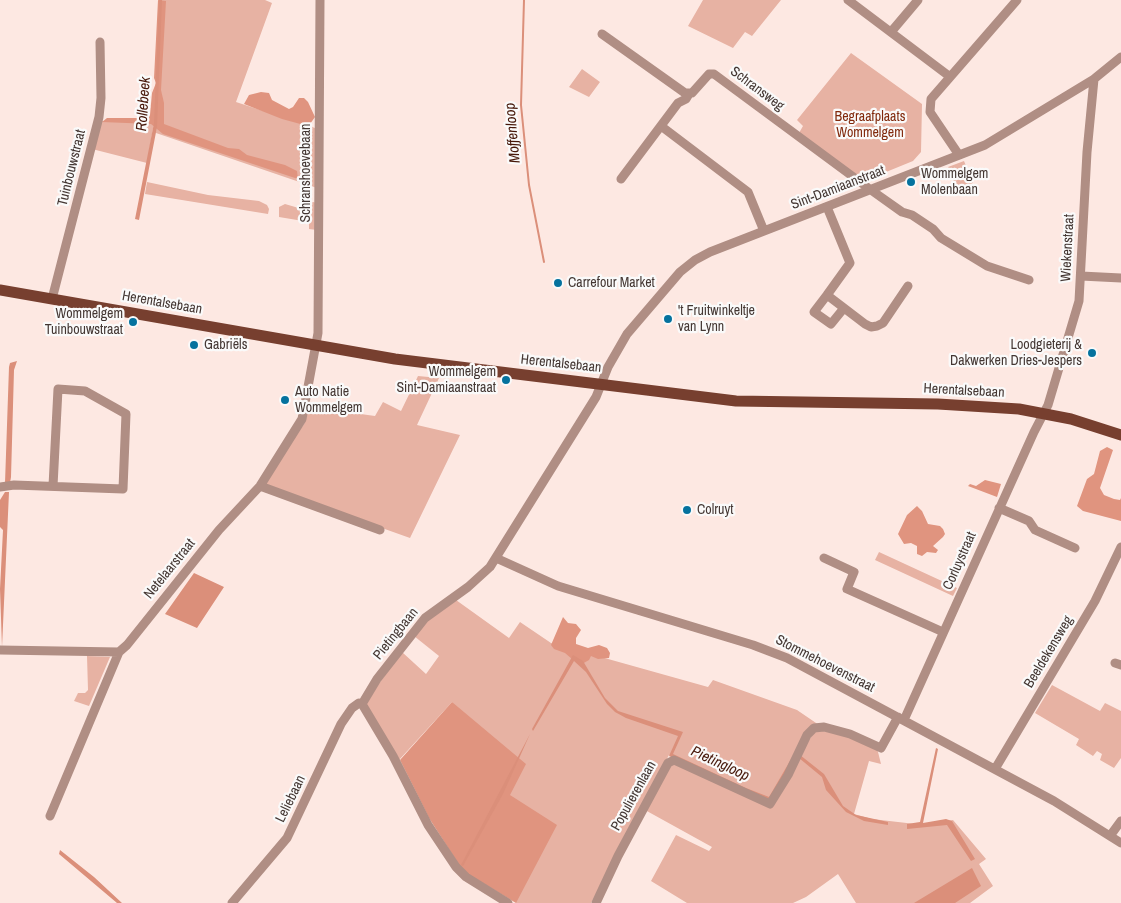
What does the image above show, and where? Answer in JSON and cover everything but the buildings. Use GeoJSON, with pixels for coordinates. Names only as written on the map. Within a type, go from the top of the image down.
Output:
{"type":"FeatureCollection","features":[{"type":"Feature","properties":{"kind":"main road","name":"Herentalsebaan"},"geometry":{"type":"LineString","coordinates":[[0,290],[395,359],[736,401],[984,406],[1043,413],[1071,419],[1121,435]]}},
{"type":"Feature","properties":{"kind":"street","name":"Schranshoevebaan"},"geometry":{"type":"LineString","coordinates":[[315,346],[318,333],[320,264],[320,0]]}},
{"type":"Feature","properties":{"kind":"street"},"geometry":{"type":"LineString","coordinates":[[848,0],[949,76]]}},
{"type":"Feature","properties":{"kind":"street"},"geometry":{"type":"LineString","coordinates":[[891,32],[918,0]]}},
{"type":"Feature","properties":{"kind":"street"},"geometry":{"type":"LineString","coordinates":[[959,155],[934,118],[929,106],[934,94],[1017,0]]}},
{"type":"Feature","properties":{"kind":"street"},"geometry":{"type":"LineString","coordinates":[[602,34],[689,94],[689,96],[678,103],[621,179]]}},
{"type":"Feature","properties":{"kind":"street","name":"Tuinbouwstraat"},"geometry":{"type":"LineString","coordinates":[[52,299],[99,117],[100,42]]}},
{"type":"Feature","properties":{"kind":"street","name":"Sint-Damiaanstraat"},"geometry":{"type":"LineString","coordinates":[[601,383],[627,334],[680,272],[695,260],[710,252],[997,139],[1094,79],[1121,58]]}},
{"type":"Feature","properties":{"kind":"street","name":"Schransweg"},"geometry":{"type":"LineString","coordinates":[[689,94],[709,74],[714,74],[871,190]]}},
{"type":"Feature","properties":{"kind":"street","name":"Wiekenstraat"},"geometry":{"type":"LineString","coordinates":[[1043,413],[1048,405],[1079,301],[1087,152],[1094,79]]}},
{"type":"Feature","properties":{"kind":"street"},"geometry":{"type":"LineString","coordinates":[[661,126],[748,192],[764,231]]}},
{"type":"Feature","properties":{"kind":"street"},"geometry":{"type":"LineString","coordinates":[[871,190],[902,212],[933,229],[941,238],[972,257],[993,268],[1029,280]]}},
{"type":"Feature","properties":{"kind":"street"},"geometry":{"type":"LineString","coordinates":[[827,207],[850,263],[814,312],[831,324],[844,308]]}},
{"type":"Feature","properties":{"kind":"street"},"geometry":{"type":"LineString","coordinates":[[1081,276],[1121,278]]}},
{"type":"Feature","properties":{"kind":"street"},"geometry":{"type":"LineString","coordinates":[[827,295],[871,327],[883,323],[908,286]]}},
{"type":"Feature","properties":{"kind":"street","name":"Netelaarstraat"},"geometry":{"type":"LineString","coordinates":[[50,816],[118,652],[127,645],[219,530],[260,486],[302,419],[315,346]]}},
{"type":"Feature","properties":{"kind":"street","name":"Pietingbaan"},"geometry":{"type":"LineString","coordinates":[[362,704],[377,679],[424,618],[474,582],[496,558],[593,402],[601,383]]}},
{"type":"Feature","properties":{"kind":"street"},"geometry":{"type":"LineString","coordinates":[[0,487],[14,485],[123,489],[126,414],[85,391],[58,390],[53,486]]}},
{"type":"Feature","properties":{"kind":"street","name":"Corluystraat"},"geometry":{"type":"LineString","coordinates":[[901,719],[1043,413]]}},
{"type":"Feature","properties":{"kind":"street"},"geometry":{"type":"LineString","coordinates":[[260,486],[380,530]]}},
{"type":"Feature","properties":{"kind":"street"},"geometry":{"type":"LineString","coordinates":[[999,508],[1029,521],[1035,530],[1075,548]]}},
{"type":"Feature","properties":{"kind":"street","name":"Beeldekensweg"},"geometry":{"type":"LineString","coordinates":[[995,769],[1117,566],[1121,547]]}},
{"type":"Feature","properties":{"kind":"street","name":"Stommehoevenstraat"},"geometry":{"type":"LineString","coordinates":[[496,558],[558,586],[769,650],[795,662],[1054,801],[1121,843]]}},
{"type":"Feature","properties":{"kind":"street"},"geometry":{"type":"LineString","coordinates":[[824,558],[854,572],[847,589],[943,632]]}},
{"type":"Feature","properties":{"kind":"street"},"geometry":{"type":"LineString","coordinates":[[0,650],[118,652]]}},
{"type":"Feature","properties":{"kind":"street","name":"Leliebaan"},"geometry":{"type":"LineString","coordinates":[[232,903],[286,838],[341,724],[352,708],[358,703],[362,704]]}},
{"type":"Feature","properties":{"kind":"street"},"geometry":{"type":"LineString","coordinates":[[362,704],[394,756],[428,825],[456,867],[466,877],[508,903]]}},
{"type":"Feature","properties":{"kind":"street","name":"Populierenlaan"},"geometry":{"type":"LineString","coordinates":[[596,903],[618,856],[668,763],[674,760],[770,804],[798,755],[807,735],[819,727],[850,734],[881,748],[901,719]]}},
{"type":"Feature","properties":{"kind":"street"},"geometry":{"type":"LineString","coordinates":[[1110,836],[1121,821]]}},
{"type":"Feature","properties":{"kind":"green space"},"geometry":{"type":"Polygon","coordinates":[[[162,0],[265,0],[272,3],[236,102],[315,128],[317,188],[156,133],[162,0]]]}},
{"type":"Feature","properties":{"kind":"green space"},"geometry":{"type":"Polygon","coordinates":[[[703,0],[781,0],[752,36],[745,32],[733,48],[688,26],[703,0]]]}},
{"type":"Feature","properties":{"kind":"green space","name":"Begraafplaats Wommelgem"},"geometry":{"type":"Polygon","coordinates":[[[851,53],[922,104],[921,152],[913,161],[864,181],[799,133],[803,126],[797,120],[851,53]]]}},
{"type":"Feature","properties":{"kind":"green space"},"geometry":{"type":"Polygon","coordinates":[[[582,69],[600,82],[589,97],[569,87],[582,69]]]}},
{"type":"Feature","properties":{"kind":"green space"},"geometry":{"type":"Polygon","coordinates":[[[98,121],[154,123],[147,163],[92,149],[98,121]]]}},
{"type":"Feature","properties":{"kind":"green space"},"geometry":{"type":"Polygon","coordinates":[[[964,161],[973,183],[957,189],[948,167],[964,161]]]}},
{"type":"Feature","properties":{"kind":"green space"},"geometry":{"type":"Polygon","coordinates":[[[147,182],[208,195],[259,201],[267,205],[269,209],[268,214],[145,194],[147,182]]]}},
{"type":"Feature","properties":{"kind":"green space"},"geometry":{"type":"Polygon","coordinates":[[[313,202],[317,203],[317,230],[309,229],[309,222],[279,217],[279,207],[285,204],[302,209],[313,202]]]}},
{"type":"Feature","properties":{"kind":"green space"},"geometry":{"type":"Polygon","coordinates":[[[418,376],[439,378],[417,425],[460,435],[410,538],[267,487],[265,481],[304,424],[310,407],[375,416],[383,402],[401,411],[418,376]]]}},
{"type":"Feature","properties":{"kind":"green space"},"geometry":{"type":"Polygon","coordinates":[[[879,552],[957,588],[953,596],[875,560],[879,552]]]}},
{"type":"Feature","properties":{"kind":"green space"},"geometry":{"type":"Polygon","coordinates":[[[456,600],[509,638],[520,622],[551,643],[708,687],[713,680],[797,710],[819,725],[769,801],[669,755],[591,903],[516,903],[510,795],[452,702],[399,760],[366,705],[369,697],[402,652],[426,674],[439,656],[414,636],[427,620],[456,600]]]}},
{"type":"Feature","properties":{"kind":"green space"},"geometry":{"type":"Polygon","coordinates":[[[87,656],[110,657],[89,706],[74,701],[78,693],[85,693],[88,690],[87,656]]]}},
{"type":"Feature","properties":{"kind":"green space"},"geometry":{"type":"Polygon","coordinates":[[[1052,685],[1100,711],[1105,703],[1121,711],[1121,758],[1114,768],[1100,760],[1102,754],[1097,751],[1093,756],[1076,745],[1079,739],[1035,713],[1052,685]]]}},
{"type":"Feature","properties":{"kind":"green space"},"geometry":{"type":"Polygon","coordinates":[[[816,730],[843,734],[877,748],[881,764],[869,761],[854,814],[872,819],[924,825],[953,820],[986,859],[979,864],[993,886],[970,903],[856,903],[838,874],[806,897],[793,903],[687,903],[651,881],[676,835],[709,851],[712,847],[645,810],[669,766],[675,764],[766,805],[810,735],[816,730]]]}},
{"type":"Feature","properties":{"kind":"shaded area"},"geometry":{"type":"Polygon","coordinates":[[[158,0],[166,1],[161,90],[164,103],[164,124],[228,148],[239,149],[247,155],[285,165],[297,171],[298,179],[163,134],[151,124],[102,122],[107,118],[147,118],[150,115],[152,93],[156,83],[154,78],[158,0]]]}},
{"type":"Feature","properties":{"kind":"shaded area"},"geometry":{"type":"Polygon","coordinates":[[[159,0],[162,0],[157,127],[139,220],[135,219],[154,123],[159,0]]]}},
{"type":"Feature","properties":{"kind":"shaded area"},"geometry":{"type":"Polygon","coordinates":[[[261,92],[269,93],[272,100],[289,109],[293,107],[299,98],[304,98],[315,117],[310,124],[304,125],[282,119],[244,104],[249,95],[261,92]]]}},
{"type":"Feature","properties":{"kind":"shaded area"},"geometry":{"type":"Polygon","coordinates":[[[17,361],[14,370],[11,477],[10,483],[5,483],[9,367],[10,363],[17,361]]]}},
{"type":"Feature","properties":{"kind":"shaded area"},"geometry":{"type":"Polygon","coordinates":[[[1107,447],[1113,450],[1100,488],[1104,495],[1114,499],[1120,500],[1121,498],[1121,521],[1083,511],[1077,506],[1087,479],[1094,474],[1100,451],[1107,447]]]}},
{"type":"Feature","properties":{"kind":"shaded area"},"geometry":{"type":"Polygon","coordinates":[[[985,480],[1001,484],[997,497],[968,486],[970,484],[976,486],[985,480]]]}},
{"type":"Feature","properties":{"kind":"shaded area"},"geometry":{"type":"Polygon","coordinates":[[[5,492],[9,492],[2,647],[0,589],[3,530],[0,527],[0,500],[5,492]]]}},
{"type":"Feature","properties":{"kind":"shaded area"},"geometry":{"type":"Polygon","coordinates":[[[917,506],[922,511],[928,524],[940,526],[943,529],[945,534],[933,546],[938,550],[936,553],[927,552],[922,556],[917,554],[917,546],[911,543],[904,544],[898,534],[907,515],[917,506]]]}},
{"type":"Feature","properties":{"kind":"shaded area"},"geometry":{"type":"Polygon","coordinates":[[[194,573],[224,587],[197,628],[165,614],[194,573]]]}},
{"type":"Feature","properties":{"kind":"shaded area"},"geometry":{"type":"Polygon","coordinates":[[[563,617],[568,623],[576,624],[581,630],[576,638],[576,644],[588,648],[599,645],[607,648],[610,653],[609,658],[598,659],[591,656],[589,660],[582,664],[565,653],[554,649],[551,645],[563,617]]]}},
{"type":"Feature","properties":{"kind":"shaded area"},"geometry":{"type":"Polygon","coordinates":[[[573,655],[583,661],[605,698],[618,711],[683,732],[673,754],[746,788],[769,797],[794,754],[797,753],[771,799],[768,800],[669,756],[678,736],[626,718],[615,712],[607,704],[586,672],[574,661],[533,731],[532,729],[573,655]]]}},
{"type":"Feature","properties":{"kind":"shaded area"},"geometry":{"type":"Polygon","coordinates":[[[452,702],[526,764],[510,795],[557,825],[516,903],[463,871],[429,818],[400,760],[452,702]]]}},
{"type":"Feature","properties":{"kind":"shaded area"},"geometry":{"type":"Polygon","coordinates":[[[530,734],[503,794],[463,866],[461,865],[530,734]]]}},
{"type":"Feature","properties":{"kind":"shaded area"},"geometry":{"type":"Polygon","coordinates":[[[936,748],[938,749],[923,823],[946,819],[952,821],[975,859],[971,861],[947,825],[907,829],[907,824],[920,822],[936,748]]]}},
{"type":"Feature","properties":{"kind":"shaded area"},"geometry":{"type":"Polygon","coordinates":[[[800,755],[824,774],[843,806],[856,815],[888,822],[888,825],[864,821],[846,812],[826,790],[822,777],[799,758],[800,755]]]}},
{"type":"Feature","properties":{"kind":"shaded area"},"geometry":{"type":"Polygon","coordinates":[[[60,850],[94,877],[122,903],[117,903],[59,854],[60,850]]]}},
{"type":"Feature","properties":{"kind":"shaded area"},"geometry":{"type":"Polygon","coordinates":[[[972,868],[981,886],[955,903],[914,903],[972,868]]]}},
{"type":"Feature","properties":{"kind":"waterway","name":"Moffenloop"},"geometry":{"type":"LineString","coordinates":[[524,0],[521,105],[529,185],[544,262]]}},
{"type":"Feature","properties":{"kind":"place","name":"Wommelgem Molenbaan"},"geometry":{"type":"Point","coordinates":[911,182]}},
{"type":"Feature","properties":{"kind":"place","name":"Carrefour Market"},"geometry":{"type":"Point","coordinates":[558,283]}},
{"type":"Feature","properties":{"kind":"place","name":"'t Fruitwinkeltje van Lynn"},"geometry":{"type":"Point","coordinates":[668,319]}},
{"type":"Feature","properties":{"kind":"place","name":"Wommelgem Tuinbouwstraat"},"geometry":{"type":"Point","coordinates":[133,322]}},
{"type":"Feature","properties":{"kind":"place","name":"Gabriëls"},"geometry":{"type":"Point","coordinates":[194,345]}},
{"type":"Feature","properties":{"kind":"place","name":"Loodgieterij & Dakwerken Dries-Jespers"},"geometry":{"type":"Point","coordinates":[1092,353]}},
{"type":"Feature","properties":{"kind":"place","name":"Wommelgem Sint-Damiaanstraat"},"geometry":{"type":"Point","coordinates":[506,380]}},
{"type":"Feature","properties":{"kind":"place","name":"Auto Natie Wommelgem"},"geometry":{"type":"Point","coordinates":[285,400]}},
{"type":"Feature","properties":{"kind":"place","name":"Colruyt"},"geometry":{"type":"Point","coordinates":[687,510]}},
{"type":"Feature","properties":{"kind":"water label","name":"Rollebeek"},"geometry":{"type":"Point","coordinates":[144,104]}},
{"type":"Feature","properties":{"kind":"water label","name":"Pietingloop"},"geometry":{"type":"Point","coordinates":[720,764]}}]}
